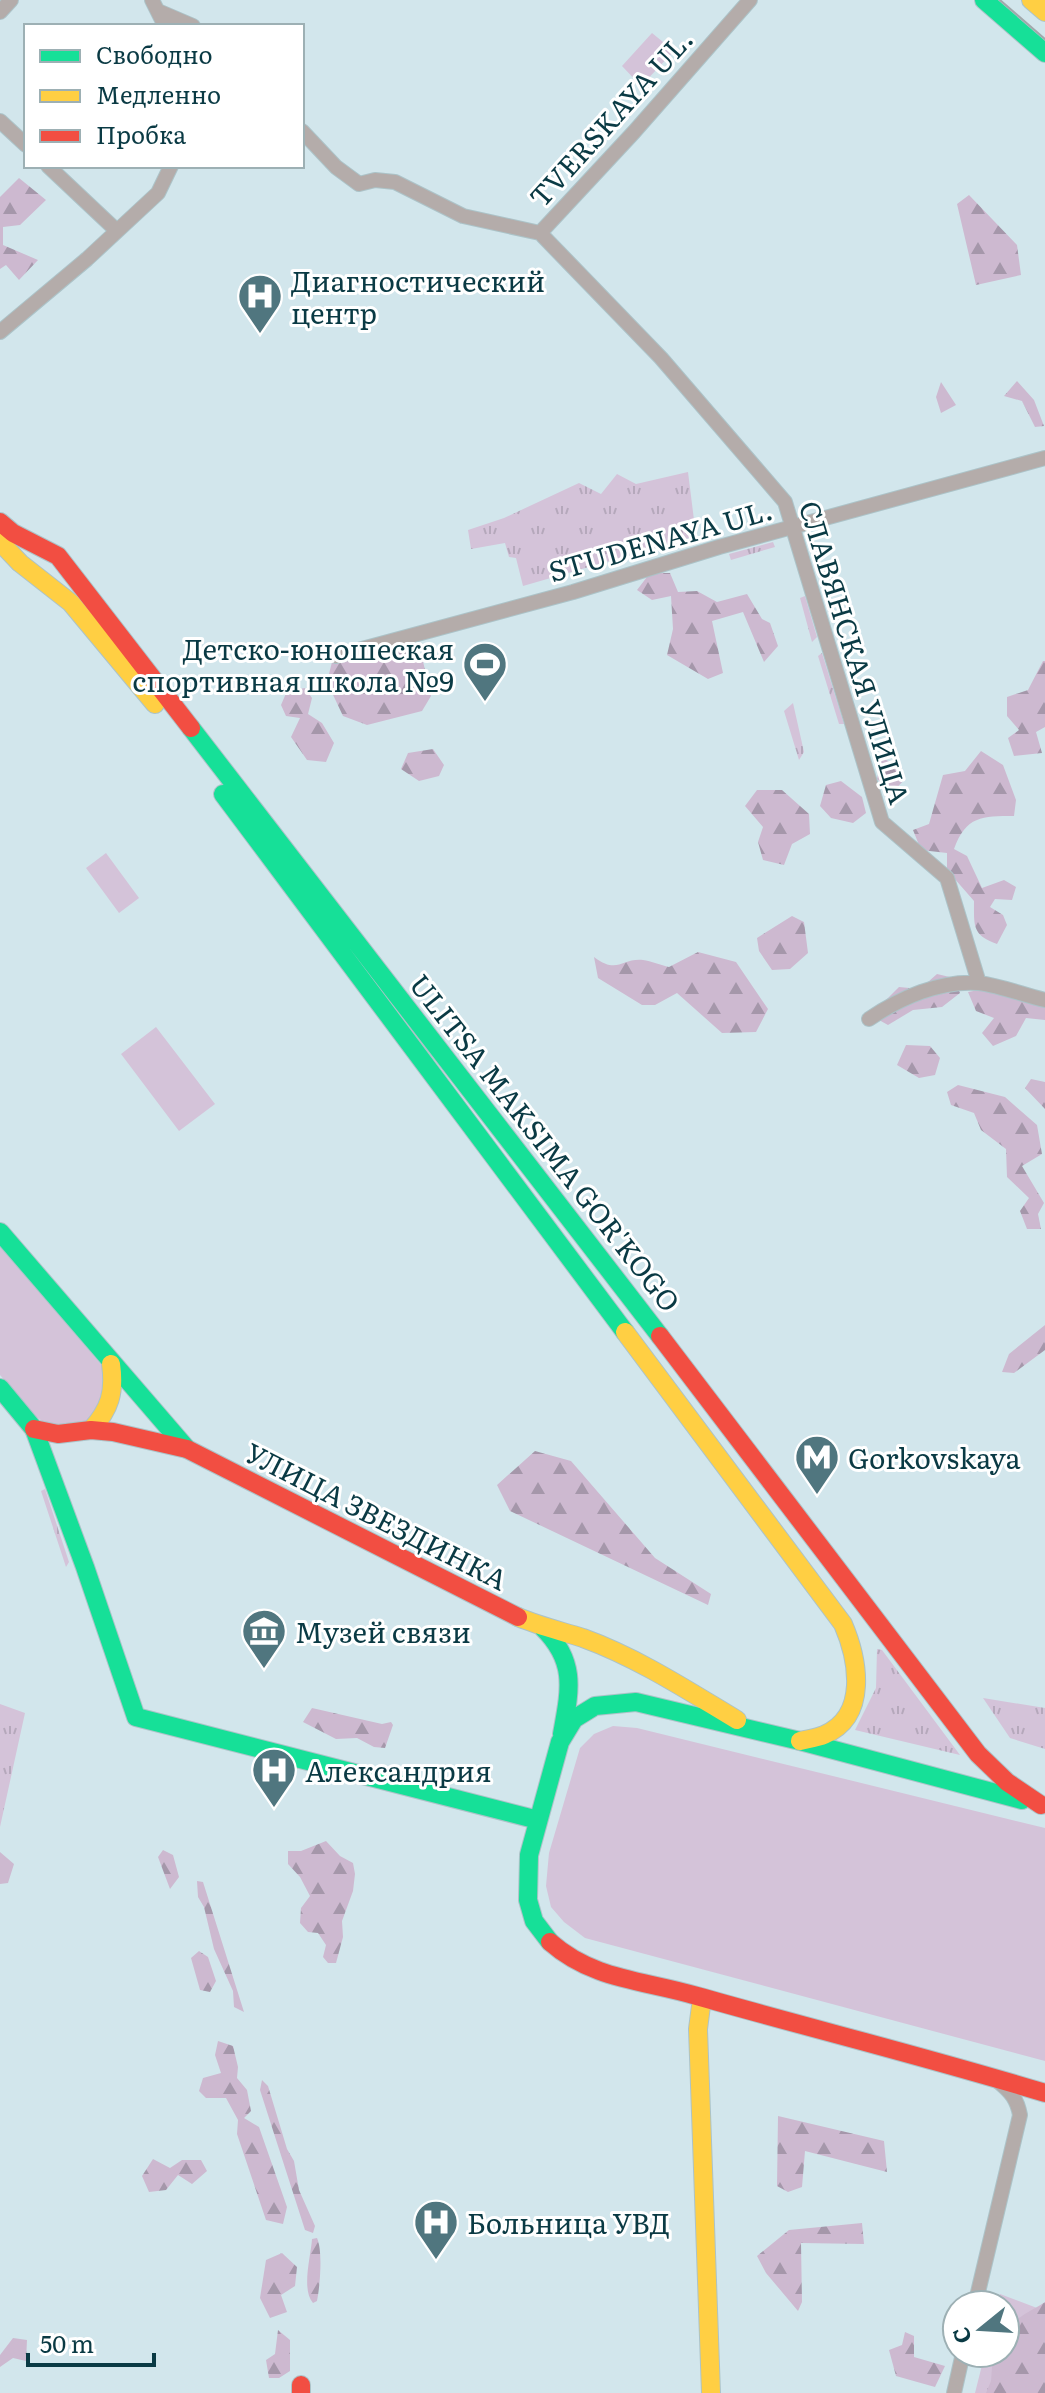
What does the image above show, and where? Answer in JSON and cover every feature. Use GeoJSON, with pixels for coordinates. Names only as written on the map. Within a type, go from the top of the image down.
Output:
{"type":"FeatureCollection","features":[{"type":"Feature","properties":{"kind":"main road"},"geometry":{"type":"LineString","coordinates":[[984,0],[1045,53]]}},
{"type":"Feature","properties":{"kind":"main road"},"geometry":{"type":"LineString","coordinates":[[1031,0],[1045,12]]}},
{"type":"Feature","properties":{"kind":"main road","name":"ULITSA MAKSIMA GOR'KOGO"},"geometry":{"type":"LineString","coordinates":[[0,522],[16,537],[48,548],[58,556],[179,725],[843,1624],[853,1644],[858,1669],[852,1707],[842,1723],[826,1735],[800,1741]]}},
{"type":"Feature","properties":{"kind":"main road","name":"ULITSA MAKSIMA GOR'KOGO"},"geometry":{"type":"LineString","coordinates":[[0,542],[20,563],[71,603],[179,725],[577,1226],[978,1754],[1007,1782],[1043,1805]]}},
{"type":"Feature","properties":{"kind":"main road","name":"УЛИЦА ЗВЕЗДИНКА"},"geometry":{"type":"LineString","coordinates":[[0,1232],[187,1449]]}},
{"type":"Feature","properties":{"kind":"main road"},"geometry":{"type":"LineString","coordinates":[[91,1430],[110,1406],[115,1388],[111,1364]]}},
{"type":"Feature","properties":{"kind":"main road"},"geometry":{"type":"LineString","coordinates":[[0,1388],[34,1429],[136,1717],[538,1820]]}},
{"type":"Feature","properties":{"kind":"main road","name":"УЛИЦА ЗВЕЗДИНКА"},"geometry":{"type":"LineString","coordinates":[[34,1429],[58,1434],[91,1430],[113,1432],[187,1449],[462,1590],[543,1628],[582,1638],[657,1671],[754,1730]]}},
{"type":"Feature","properties":{"kind":"main road","name":"УЛИЦА ЗВЕЗДИНКА"},"geometry":{"type":"LineString","coordinates":[[543,1628],[561,1645],[570,1674],[562,1736],[528,1858],[526,1894],[530,1911],[550,1943],[566,1956],[599,1973],[702,1998],[1045,2093]]}},
{"type":"Feature","properties":{"kind":"main road"},"geometry":{"type":"LineString","coordinates":[[562,1736],[574,1718],[594,1706],[616,1701],[636,1702],[800,1741],[1043,1805]]}},
{"type":"Feature","properties":{"kind":"main road"},"geometry":{"type":"LineString","coordinates":[[702,1998],[698,2029],[711,2393]]}},
{"type":"Feature","properties":{"kind":"street"},"geometry":{"type":"LineString","coordinates":[[0,12],[11,0]]}},
{"type":"Feature","properties":{"kind":"street","name":"TVERSKAYA UL."},"geometry":{"type":"LineString","coordinates":[[540,233],[750,0]]}},
{"type":"Feature","properties":{"kind":"street"},"geometry":{"type":"LineString","coordinates":[[155,5],[164,24]]}},
{"type":"Feature","properties":{"kind":"street"},"geometry":{"type":"LineString","coordinates":[[155,5],[189,24]]}},
{"type":"Feature","properties":{"kind":"street"},"geometry":{"type":"LineString","coordinates":[[0,121],[24,143]]}},
{"type":"Feature","properties":{"kind":"street"},"geometry":{"type":"LineString","coordinates":[[304,133],[336,167],[359,184],[375,180],[395,182],[463,216],[540,233]]}},
{"type":"Feature","properties":{"kind":"street"},"geometry":{"type":"LineString","coordinates":[[50,168],[117,231]]}},
{"type":"Feature","properties":{"kind":"street"},"geometry":{"type":"LineString","coordinates":[[0,332],[158,193],[170,168]]}},
{"type":"Feature","properties":{"kind":"street","name":"СЛАВЯНСКАЯ УЛИЦА"},"geometry":{"type":"LineString","coordinates":[[540,233],[661,358],[785,502],[882,822],[947,878],[979,983]]}},
{"type":"Feature","properties":{"kind":"street","name":"STUDENAYA UL."},"geometry":{"type":"LineString","coordinates":[[336,656],[1045,458]]}},
{"type":"Feature","properties":{"kind":"street"},"geometry":{"type":"LineString","coordinates":[[869,1019],[897,1000],[948,985],[979,983],[1045,1000]]}},
{"type":"Feature","properties":{"kind":"street"},"geometry":{"type":"LineString","coordinates":[[979,2289],[1020,2115],[1011,2092],[993,2077]]}},
{"type":"Feature","properties":{"kind":"street"},"geometry":{"type":"LineString","coordinates":[[954,2393],[959,2369]]}},
{"type":"Feature","properties":{"kind":"green space"},"geometry":{"type":"Polygon","coordinates":[[[652,33],[674,51],[641,86],[622,66],[652,33]]]}},
{"type":"Feature","properties":{"kind":"green space"},"geometry":{"type":"Polygon","coordinates":[[[19,178],[46,200],[20,225],[3,227],[3,245],[38,260],[19,280],[6,265],[0,269],[0,197],[19,178]]]}},
{"type":"Feature","properties":{"kind":"green space"},"geometry":{"type":"Polygon","coordinates":[[[969,195],[1017,245],[1021,275],[976,285],[957,204],[969,195]]]}},
{"type":"Feature","properties":{"kind":"green space"},"geometry":{"type":"Polygon","coordinates":[[[1017,381],[1034,400],[1044,426],[1035,427],[1022,401],[1004,396],[1017,381]]]}},
{"type":"Feature","properties":{"kind":"green space"},"geometry":{"type":"Polygon","coordinates":[[[941,382],[956,405],[941,413],[936,397],[941,382]]]}},
{"type":"Feature","properties":{"kind":"green space"},"geometry":{"type":"Polygon","coordinates":[[[688,472],[696,536],[523,586],[516,558],[509,557],[505,543],[471,549],[468,530],[504,518],[579,483],[601,494],[617,474],[636,484],[688,472]]]}},
{"type":"Feature","properties":{"kind":"green space"},"geometry":{"type":"Polygon","coordinates":[[[773,542],[775,547],[731,560],[729,554],[773,542]]]}},
{"type":"Feature","properties":{"kind":"green space"},"geometry":{"type":"Polygon","coordinates":[[[650,573],[670,573],[678,592],[697,591],[717,602],[747,594],[762,619],[770,623],[778,646],[764,662],[743,612],[712,621],[723,673],[708,679],[667,655],[673,629],[671,596],[652,600],[637,590],[650,573]]]}},
{"type":"Feature","properties":{"kind":"green space"},"geometry":{"type":"Polygon","coordinates":[[[805,596],[817,637],[812,642],[800,598],[805,596]]]}},
{"type":"Feature","properties":{"kind":"green space"},"geometry":{"type":"Polygon","coordinates":[[[396,645],[422,657],[431,696],[422,711],[367,725],[343,716],[327,682],[332,662],[396,645]]]}},
{"type":"Feature","properties":{"kind":"green space"},"geometry":{"type":"Polygon","coordinates":[[[822,653],[844,724],[839,724],[818,656],[822,653]]]}},
{"type":"Feature","properties":{"kind":"green space"},"geometry":{"type":"Polygon","coordinates":[[[1043,661],[1045,727],[1036,732],[1042,753],[1014,756],[1008,738],[1019,730],[1007,716],[1007,697],[1028,690],[1043,661]]]}},
{"type":"Feature","properties":{"kind":"green space"},"geometry":{"type":"Polygon","coordinates":[[[305,688],[312,698],[308,714],[322,723],[334,743],[326,762],[307,760],[291,737],[300,718],[286,716],[281,705],[287,691],[305,688]]]}},
{"type":"Feature","properties":{"kind":"green space"},"geometry":{"type":"Polygon","coordinates":[[[793,703],[804,752],[799,760],[784,711],[793,703]]]}},
{"type":"Feature","properties":{"kind":"green space"},"geometry":{"type":"Polygon","coordinates":[[[433,749],[444,765],[439,776],[419,781],[401,769],[408,753],[433,749]]]}},
{"type":"Feature","properties":{"kind":"green space"},"geometry":{"type":"Polygon","coordinates":[[[981,751],[1003,765],[1016,800],[1014,816],[976,820],[964,830],[954,849],[967,856],[982,888],[1004,880],[1016,887],[1012,900],[995,899],[990,907],[1003,915],[1007,925],[997,944],[983,937],[976,928],[974,901],[947,870],[947,853],[921,850],[913,830],[929,824],[943,775],[965,771],[981,751]]]}},
{"type":"Feature","properties":{"kind":"green space"},"geometry":{"type":"Polygon","coordinates":[[[882,758],[901,767],[904,780],[892,793],[877,779],[882,758]]]}},
{"type":"Feature","properties":{"kind":"green space"},"geometry":{"type":"Polygon","coordinates":[[[841,781],[862,797],[866,813],[853,823],[831,818],[820,806],[826,785],[841,781]]]}},
{"type":"Feature","properties":{"kind":"green space"},"geometry":{"type":"Polygon","coordinates":[[[757,790],[782,790],[809,814],[810,834],[792,844],[784,865],[763,860],[758,842],[763,827],[745,806],[757,790]]]}},
{"type":"Feature","properties":{"kind":"green space"},"geometry":{"type":"Polygon","coordinates":[[[106,853],[139,898],[119,913],[86,868],[106,853]]]}},
{"type":"Feature","properties":{"kind":"green space"},"geometry":{"type":"Polygon","coordinates":[[[792,916],[804,922],[808,953],[790,969],[772,970],[759,951],[757,938],[792,916]]]}},
{"type":"Feature","properties":{"kind":"green space"},"geometry":{"type":"Polygon","coordinates":[[[698,952],[736,962],[768,1009],[756,1032],[722,1033],[677,993],[655,1005],[642,1005],[598,978],[594,957],[609,965],[643,960],[669,967],[698,952]]]}},
{"type":"Feature","properties":{"kind":"green space"},"geometry":{"type":"Polygon","coordinates":[[[937,974],[954,978],[960,993],[942,1007],[913,1010],[888,1025],[879,1020],[877,1009],[899,987],[920,989],[937,974]]]}},
{"type":"Feature","properties":{"kind":"green space"},"geometry":{"type":"Polygon","coordinates":[[[984,989],[1045,994],[1045,1020],[1026,1018],[1016,1036],[993,1046],[982,1033],[994,1018],[976,1011],[968,992],[984,989]]]}},
{"type":"Feature","properties":{"kind":"green space"},"geometry":{"type":"Polygon","coordinates":[[[156,1027],[215,1104],[179,1131],[121,1054],[156,1027]]]}},
{"type":"Feature","properties":{"kind":"green space"},"geometry":{"type":"Polygon","coordinates":[[[906,1045],[930,1046],[940,1058],[935,1075],[919,1078],[897,1065],[906,1045]]]}},
{"type":"Feature","properties":{"kind":"green space"},"geometry":{"type":"Polygon","coordinates":[[[1031,1079],[1045,1082],[1045,1109],[1025,1088],[1031,1079]]]}},
{"type":"Feature","properties":{"kind":"green space"},"geometry":{"type":"Polygon","coordinates":[[[958,1085],[1005,1097],[1037,1125],[1042,1154],[1022,1166],[1044,1203],[1038,1214],[1041,1229],[1027,1229],[1020,1211],[1029,1198],[1007,1177],[1006,1149],[981,1130],[974,1113],[951,1105],[947,1092],[958,1085]]]}},
{"type":"Feature","properties":{"kind":"green space"},"geometry":{"type":"Polygon","coordinates":[[[0,1244],[103,1367],[105,1398],[89,1420],[61,1427],[42,1421],[0,1375],[0,1244]]]}},
{"type":"Feature","properties":{"kind":"green space"},"geometry":{"type":"Polygon","coordinates":[[[1045,1325],[1045,1350],[1014,1373],[1002,1372],[1009,1354],[1045,1325]]]}},
{"type":"Feature","properties":{"kind":"green space"},"geometry":{"type":"Polygon","coordinates":[[[535,1451],[571,1461],[655,1558],[711,1594],[708,1605],[510,1511],[497,1485],[535,1451]]]}},
{"type":"Feature","properties":{"kind":"green space"},"geometry":{"type":"Polygon","coordinates":[[[45,1489],[69,1562],[66,1567],[41,1491],[45,1489]]]}},
{"type":"Feature","properties":{"kind":"green space"},"geometry":{"type":"Polygon","coordinates":[[[877,1649],[882,1650],[960,1755],[855,1730],[876,1688],[877,1649]]]}},
{"type":"Feature","properties":{"kind":"green space"},"geometry":{"type":"Polygon","coordinates":[[[983,1698],[1045,1708],[1045,1749],[1010,1738],[983,1698]]]}},
{"type":"Feature","properties":{"kind":"green space"},"geometry":{"type":"Polygon","coordinates":[[[0,1704],[25,1713],[0,1827],[0,1704]]]}},
{"type":"Feature","properties":{"kind":"green space"},"geometry":{"type":"Polygon","coordinates":[[[312,1708],[382,1724],[391,1722],[393,1725],[385,1748],[374,1747],[357,1738],[336,1739],[303,1722],[312,1708]]]}},
{"type":"Feature","properties":{"kind":"green space"},"geometry":{"type":"Polygon","coordinates":[[[613,1726],[637,1728],[1045,1828],[1045,2061],[585,1938],[564,1922],[551,1907],[546,1886],[549,1853],[580,1748],[594,1734],[613,1726]]]}},
{"type":"Feature","properties":{"kind":"green space"},"geometry":{"type":"Polygon","coordinates":[[[326,1841],[340,1856],[353,1863],[355,1874],[353,1891],[342,1921],[343,1937],[336,1963],[328,1963],[323,1957],[326,1945],[318,1933],[308,1932],[300,1923],[301,1908],[310,1896],[300,1877],[288,1864],[288,1851],[301,1851],[326,1841]]]}},
{"type":"Feature","properties":{"kind":"green space"},"geometry":{"type":"Polygon","coordinates":[[[163,1850],[173,1855],[179,1877],[170,1889],[158,1857],[163,1850]]]}},
{"type":"Feature","properties":{"kind":"green space"},"geometry":{"type":"Polygon","coordinates":[[[0,1852],[14,1864],[8,1883],[0,1884],[0,1852]]]}},
{"type":"Feature","properties":{"kind":"green space"},"geometry":{"type":"Polygon","coordinates":[[[197,1881],[203,1882],[244,2012],[234,2007],[233,1991],[214,1949],[204,1907],[198,1897],[197,1881]]]}},
{"type":"Feature","properties":{"kind":"green space"},"geometry":{"type":"Polygon","coordinates":[[[199,1951],[208,1957],[216,1981],[210,1992],[200,1990],[191,1958],[199,1951]]]}},
{"type":"Feature","properties":{"kind":"green space"},"geometry":{"type":"Polygon","coordinates":[[[218,2041],[233,2046],[237,2078],[247,2090],[251,2111],[244,2118],[259,2127],[287,2207],[283,2224],[266,2220],[237,2134],[238,2120],[226,2098],[206,2098],[199,2091],[203,2078],[221,2073],[215,2055],[218,2041]]]}},
{"type":"Feature","properties":{"kind":"green space"},"geometry":{"type":"Polygon","coordinates":[[[262,2080],[268,2086],[287,2149],[294,2161],[299,2190],[315,2226],[313,2233],[305,2230],[260,2090],[262,2080]]]}},
{"type":"Feature","properties":{"kind":"green space"},"geometry":{"type":"Polygon","coordinates":[[[778,2116],[884,2141],[887,2172],[805,2151],[802,2187],[788,2192],[777,2186],[778,2116]]]}},
{"type":"Feature","properties":{"kind":"green space"},"geometry":{"type":"Polygon","coordinates":[[[153,2159],[170,2168],[182,2160],[201,2160],[207,2171],[192,2184],[178,2175],[166,2190],[149,2192],[142,2176],[153,2159]]]}},
{"type":"Feature","properties":{"kind":"green space"},"geometry":{"type":"Polygon","coordinates":[[[862,2223],[864,2244],[801,2243],[802,2302],[798,2311],[766,2273],[757,2256],[789,2230],[862,2223]]]}},
{"type":"Feature","properties":{"kind":"green space"},"geometry":{"type":"Polygon","coordinates":[[[317,2238],[320,2278],[317,2301],[313,2303],[309,2297],[308,2272],[312,2239],[317,2238]]]}},
{"type":"Feature","properties":{"kind":"green space"},"geometry":{"type":"Polygon","coordinates":[[[282,2253],[297,2267],[295,2286],[281,2295],[287,2312],[270,2318],[260,2298],[266,2260],[282,2253]]]}},
{"type":"Feature","properties":{"kind":"green space"},"geometry":{"type":"Polygon","coordinates":[[[1021,2302],[1045,2311],[1045,2393],[975,2393],[981,2369],[1021,2369],[1021,2302]]]}},
{"type":"Feature","properties":{"kind":"green space"},"geometry":{"type":"Polygon","coordinates":[[[1045,2302],[1045,2393],[986,2393],[992,2369],[1021,2369],[1021,2317],[1045,2302]]]}},
{"type":"Feature","properties":{"kind":"green space"},"geometry":{"type":"Polygon","coordinates":[[[278,2330],[290,2340],[290,2371],[279,2378],[269,2378],[266,2360],[275,2354],[278,2330]]]}},
{"type":"Feature","properties":{"kind":"green space"},"geometry":{"type":"Polygon","coordinates":[[[905,2332],[914,2336],[914,2357],[941,2365],[944,2369],[935,2387],[896,2376],[889,2350],[902,2345],[905,2332]]]}},
{"type":"Feature","properties":{"kind":"green space"},"geometry":{"type":"Polygon","coordinates":[[[13,2338],[27,2340],[26,2361],[13,2358],[0,2367],[0,2355],[13,2338]]]}},
{"type":"Feature","properties":{"kind":"tram line"},"geometry":{"type":"LineString","coordinates":[[1000,0],[1045,39]]}},
{"type":"Feature","properties":{"kind":"traffic: fast"},"geometry":{"type":"LineString","coordinates":[[984,0],[1045,53]]}},
{"type":"Feature","properties":{"kind":"traffic: fast"},"geometry":{"type":"LineString","coordinates":[[191,728],[660,1336]]}},
{"type":"Feature","properties":{"kind":"traffic: fast"},"geometry":{"type":"LineString","coordinates":[[223,794],[625,1332]]}},
{"type":"Feature","properties":{"kind":"traffic: fast"},"geometry":{"type":"LineString","coordinates":[[0,1232],[187,1449]]}},
{"type":"Feature","properties":{"kind":"traffic: fast"},"geometry":{"type":"LineString","coordinates":[[0,1388],[34,1429],[136,1717],[538,1820]]}},
{"type":"Feature","properties":{"kind":"traffic: fast"},"geometry":{"type":"LineString","coordinates":[[543,1628],[554,1641],[566,1665],[568,1690],[562,1734]]}},
{"type":"Feature","properties":{"kind":"traffic: fast"},"geometry":{"type":"LineString","coordinates":[[550,1942],[534,1921],[528,1900],[529,1855],[560,1742],[574,1719],[595,1706],[636,1702],[800,1741],[1022,1800]]}},
{"type":"Feature","properties":{"kind":"traffic: slow"},"geometry":{"type":"LineString","coordinates":[[1031,0],[1045,12]]}},
{"type":"Feature","properties":{"kind":"traffic: slow"},"geometry":{"type":"LineString","coordinates":[[0,542],[20,563],[71,603],[155,704]]}},
{"type":"Feature","properties":{"kind":"traffic: slow"},"geometry":{"type":"LineString","coordinates":[[625,1332],[843,1624],[853,1653],[854,1701],[848,1715],[838,1726],[824,1735],[800,1741]]}},
{"type":"Feature","properties":{"kind":"traffic: slow"},"geometry":{"type":"LineString","coordinates":[[91,1430],[110,1400],[111,1364]]}},
{"type":"Feature","properties":{"kind":"traffic: slow"},"geometry":{"type":"LineString","coordinates":[[518,1617],[623,1655],[737,1720]]}},
{"type":"Feature","properties":{"kind":"traffic: slow"},"geometry":{"type":"LineString","coordinates":[[702,1998],[698,2029],[711,2393]]}},
{"type":"Feature","properties":{"kind":"traffic: jam"},"geometry":{"type":"LineString","coordinates":[[0,522],[13,533],[58,556],[191,728]]}},
{"type":"Feature","properties":{"kind":"traffic: jam"},"geometry":{"type":"LineString","coordinates":[[660,1336],[978,1754],[1007,1782],[1041,1805]]}},
{"type":"Feature","properties":{"kind":"traffic: jam"},"geometry":{"type":"LineString","coordinates":[[34,1429],[58,1434],[91,1430],[113,1432],[187,1449],[518,1617]]}},
{"type":"Feature","properties":{"kind":"traffic: jam"},"geometry":{"type":"LineString","coordinates":[[550,1942],[566,1955],[601,1972],[1045,2093]]}},
{"type":"Feature","properties":{"kind":"traffic: jam"},"geometry":{"type":"LineString","coordinates":[[301,2385],[301,2393]]}},
{"type":"Feature","properties":{"kind":"place","name":"Диагностический центр"},"geometry":{"type":"Point","coordinates":[260,335]}},
{"type":"Feature","properties":{"kind":"place","name":"Детско-юношеская спортивная школа №9"},"geometry":{"type":"Point","coordinates":[485,703]}},
{"type":"Feature","properties":{"kind":"place","name":"Gorkovskaya"},"geometry":{"type":"Point","coordinates":[817,1496]}},
{"type":"Feature","properties":{"kind":"place","name":"Музей связи"},"geometry":{"type":"Point","coordinates":[264,1670]}},
{"type":"Feature","properties":{"kind":"place","name":"Александрия"},"geometry":{"type":"Point","coordinates":[274,1809]}},
{"type":"Feature","properties":{"kind":"place","name":"Больница УВД"},"geometry":{"type":"Point","coordinates":[436,2261]}}]}
